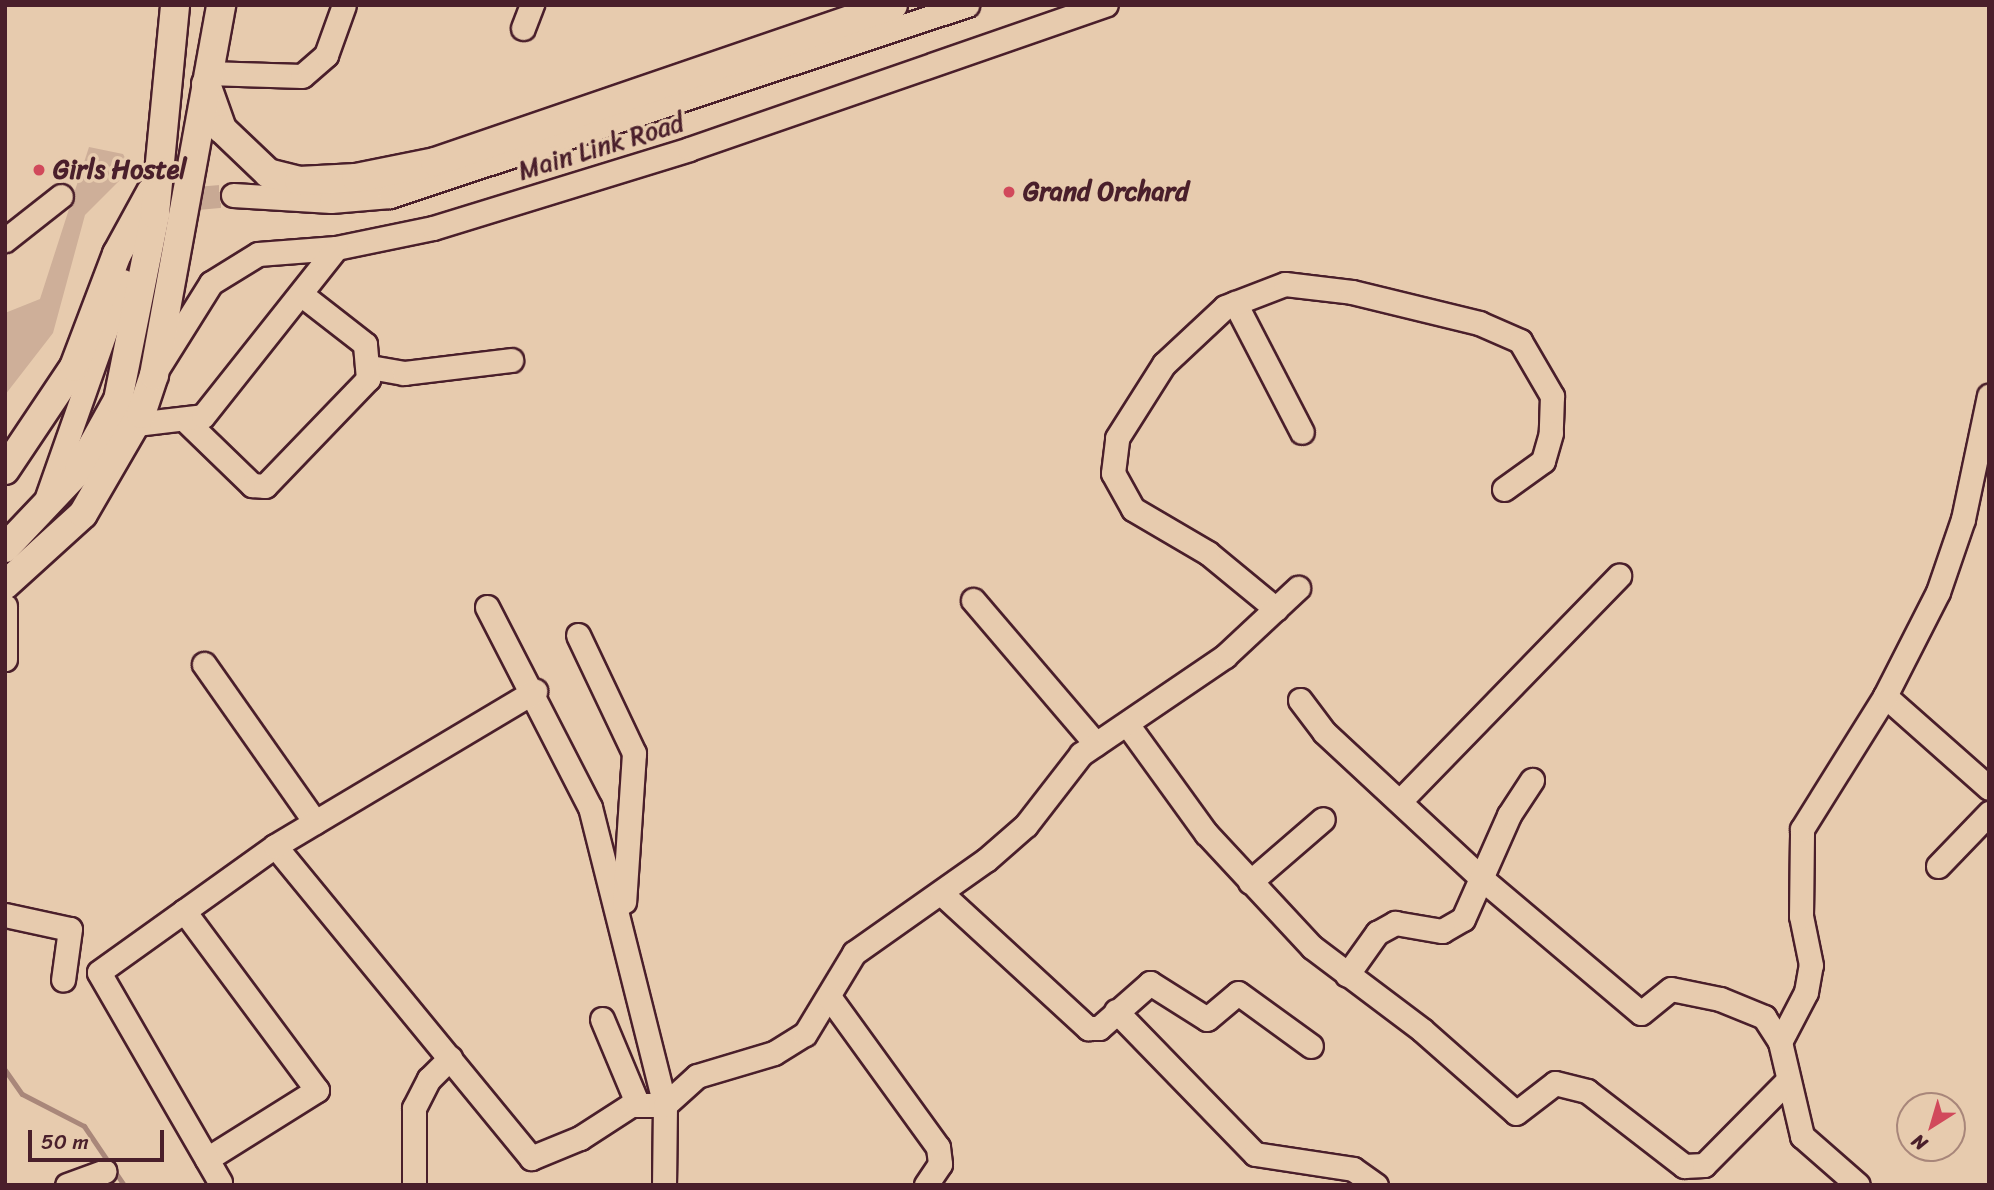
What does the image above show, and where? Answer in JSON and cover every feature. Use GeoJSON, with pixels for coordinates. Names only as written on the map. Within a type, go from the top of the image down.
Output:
{"type":"FeatureCollection","features":[{"type":"Feature","properties":{"kind":"main road"},"geometry":{"type":"LineString","coordinates":[[5,548],[38,516],[100,443],[118,400],[159,171],[175,5]]}},
{"type":"Feature","properties":{"kind":"main road"},"geometry":{"type":"LineString","coordinates":[[5,585],[83,514],[136,424],[154,375],[221,5]]}},
{"type":"Feature","properties":{"kind":"main road"},"geometry":{"type":"LineString","coordinates":[[207,79],[222,129],[268,173],[299,181],[356,178],[435,162],[893,5]]}},
{"type":"Feature","properties":{"kind":"main road"},"geometry":{"type":"LineString","coordinates":[[5,470],[74,367],[117,254],[159,171]]}},
{"type":"Feature","properties":{"kind":"street"},"geometry":{"type":"LineString","coordinates":[[207,79],[302,76],[326,55],[344,5]]}},
{"type":"Feature","properties":{"kind":"street"},"geometry":{"type":"LineString","coordinates":[[523,28],[532,5]]}},
{"type":"Feature","properties":{"kind":"street","name":"Main Link Road"},"geometry":{"type":"LineString","coordinates":[[233,195],[331,201],[390,196],[967,5]]}},
{"type":"Feature","properties":{"kind":"street","name":"Main Link Road"},"geometry":{"type":"LineString","coordinates":[[154,375],[211,283],[258,254],[336,248],[433,228],[689,149],[1107,5]]}},
{"type":"Feature","properties":{"kind":"street"},"geometry":{"type":"LineString","coordinates":[[5,240],[61,196]]}},
{"type":"Feature","properties":{"kind":"street"},"geometry":{"type":"LineString","coordinates":[[136,424],[187,422],[203,416],[230,386],[336,248]]}},
{"type":"Feature","properties":{"kind":"street"},"geometry":{"type":"LineString","coordinates":[[38,516],[101,357],[123,281]]}},
{"type":"Feature","properties":{"kind":"street"},"geometry":{"type":"LineString","coordinates":[[1276,609],[1208,553],[1133,509],[1113,473],[1117,438],[1164,364],[1234,303],[1285,284],[1352,292],[1479,323],[1520,341],[1552,396],[1551,433],[1543,461],[1504,489]]}},
{"type":"Feature","properties":{"kind":"street"},"geometry":{"type":"LineString","coordinates":[[187,422],[252,485],[265,485],[368,379],[370,367],[365,344],[302,295]]}},
{"type":"Feature","properties":{"kind":"street"},"geometry":{"type":"LineString","coordinates":[[1234,303],[1302,432]]}},
{"type":"Feature","properties":{"kind":"street"},"geometry":{"type":"LineString","coordinates":[[370,367],[404,373],[511,360]]}},
{"type":"Feature","properties":{"kind":"street"},"geometry":{"type":"LineString","coordinates":[[1780,1042],[1806,992],[1811,965],[1800,904],[1802,829],[1885,696],[1938,592],[1962,519],[1989,396]]}},
{"type":"Feature","properties":{"kind":"street"},"geometry":{"type":"LineString","coordinates":[[1401,800],[1619,576]]}},
{"type":"Feature","properties":{"kind":"street"},"geometry":{"type":"LineString","coordinates":[[275,846],[531,1158],[638,1105],[665,1105],[697,1076],[774,1053],[805,1034],[830,998],[855,953],[942,893],[1026,825],[1096,744],[1225,656],[1298,589]]}},
{"type":"Feature","properties":{"kind":"street"},"geometry":{"type":"LineString","coordinates":[[973,600],[1096,744]]}},
{"type":"Feature","properties":{"kind":"street"},"geometry":{"type":"LineString","coordinates":[[5,606],[5,659]]}},
{"type":"Feature","properties":{"kind":"street"},"geometry":{"type":"LineString","coordinates":[[487,607],[535,691],[590,807],[665,1105],[664,1185]]}},
{"type":"Feature","properties":{"kind":"street"},"geometry":{"type":"LineString","coordinates":[[578,635],[634,753],[623,930]]}},
{"type":"Feature","properties":{"kind":"street"},"geometry":{"type":"LineString","coordinates":[[204,664],[315,822]]}},
{"type":"Feature","properties":{"kind":"street"},"geometry":{"type":"LineString","coordinates":[[220,1182],[99,972],[275,846],[535,691]]}},
{"type":"Feature","properties":{"kind":"street"},"geometry":{"type":"LineString","coordinates":[[1885,696],[1989,788]]}},
{"type":"Feature","properties":{"kind":"street"},"geometry":{"type":"LineString","coordinates":[[1300,700],[1324,732],[1401,800],[1481,878],[1641,1013],[1671,989],[1720,999],[1764,1017],[1780,1042],[1801,1136],[1858,1185]]}},
{"type":"Feature","properties":{"kind":"street"},"geometry":{"type":"LineString","coordinates":[[1127,723],[1250,882],[1347,975],[1516,1113],[1555,1083],[1587,1091],[1684,1166],[1704,1165],[1787,1081]]}},
{"type":"Feature","properties":{"kind":"street"},"geometry":{"type":"LineString","coordinates":[[1347,975],[1377,933],[1395,923],[1442,931],[1464,919],[1481,878],[1532,780]]}},
{"type":"Feature","properties":{"kind":"street"},"geometry":{"type":"LineString","coordinates":[[1938,866],[1989,813]]}},
{"type":"Feature","properties":{"kind":"street"},"geometry":{"type":"LineString","coordinates":[[1250,882],[1323,819]]}},
{"type":"Feature","properties":{"kind":"street"},"geometry":{"type":"LineString","coordinates":[[942,893],[1088,1028],[1099,1028],[1150,983],[1207,1019],[1238,993],[1311,1046]]}},
{"type":"Feature","properties":{"kind":"street"},"geometry":{"type":"LineString","coordinates":[[184,911],[317,1090],[207,1159]]}},
{"type":"Feature","properties":{"kind":"street"},"geometry":{"type":"LineString","coordinates":[[5,915],[70,929],[63,980]]}},
{"type":"Feature","properties":{"kind":"street"},"geometry":{"type":"LineString","coordinates":[[830,998],[938,1147],[940,1164],[926,1185]]}},
{"type":"Feature","properties":{"kind":"street"},"geometry":{"type":"LineString","coordinates":[[1116,1011],[1255,1154],[1332,1175],[1353,1169],[1376,1185]]}},
{"type":"Feature","properties":{"kind":"street"},"geometry":{"type":"LineString","coordinates":[[602,1020],[638,1105]]}},
{"type":"Feature","properties":{"kind":"street"},"geometry":{"type":"LineString","coordinates":[[414,1185],[414,1108],[429,1079],[450,1058]]}},
{"type":"Feature","properties":{"kind":"street"},"geometry":{"type":"LineString","coordinates":[[66,1185],[105,1171]]}},
{"type":"Feature","properties":{"kind":"shaded area"},"geometry":{"type":"Polygon","coordinates":[[[89,147],[123,154],[131,169],[85,215],[53,333],[5,395],[5,313],[40,299],[89,147]]]}},
{"type":"Feature","properties":{"kind":"waterway"},"geometry":{"type":"LineString","coordinates":[[5,1070],[22,1094],[84,1126],[124,1185]]}},
{"type":"Feature","properties":{"kind":"tunnel"},"geometry":{"type":"LineString","coordinates":[[174,208],[197,198],[233,195]]}},
{"type":"Feature","properties":{"kind":"tunnel"},"geometry":{"type":"LineString","coordinates":[[123,281],[145,233]]}},
{"type":"Feature","properties":{"kind":"place","name":"Girls Hostel"},"geometry":{"type":"Point","coordinates":[39,170]}},
{"type":"Feature","properties":{"kind":"place","name":"Grand Orchard"},"geometry":{"type":"Point","coordinates":[1009,192]}}]}
